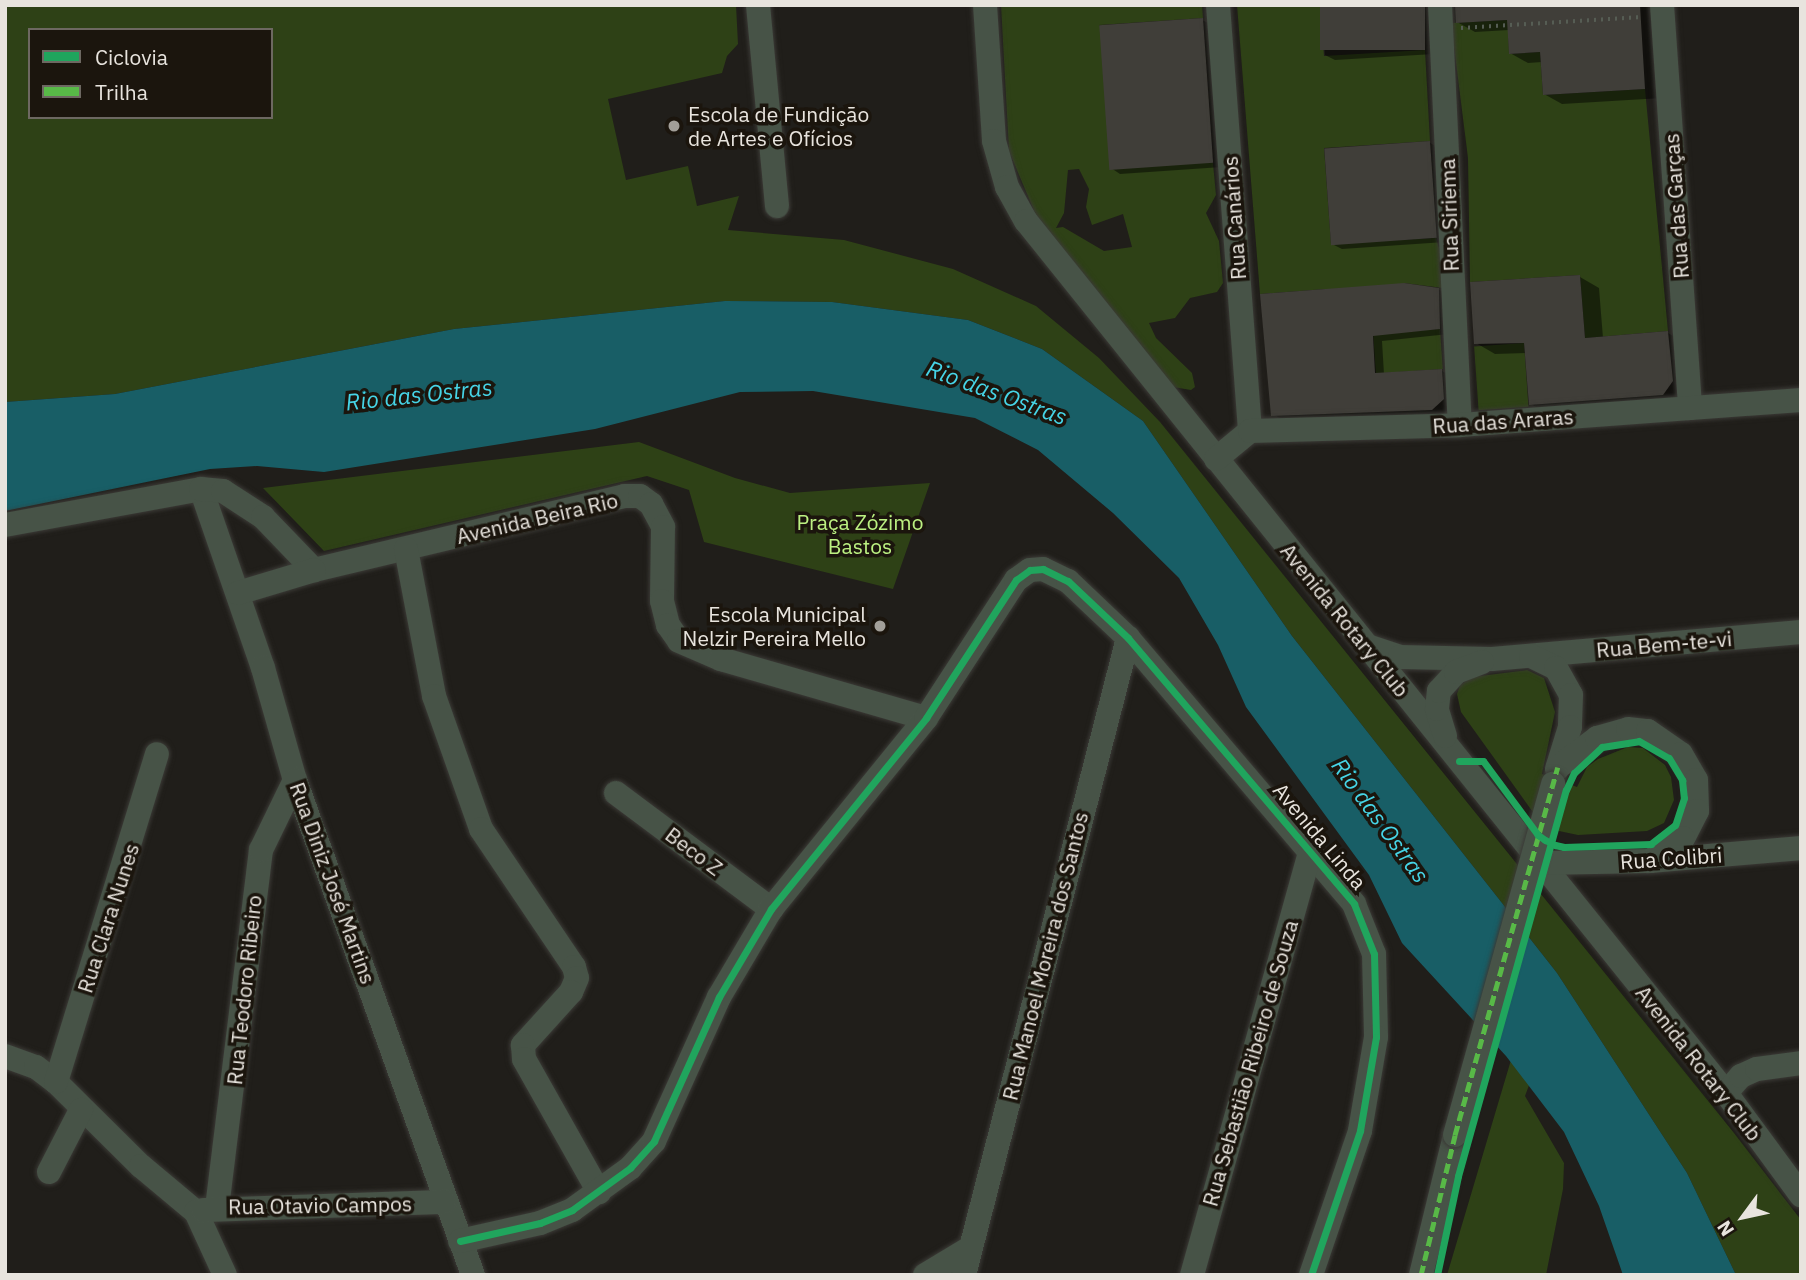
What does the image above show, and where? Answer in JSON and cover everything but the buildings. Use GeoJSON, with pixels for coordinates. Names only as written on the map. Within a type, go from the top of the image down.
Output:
{"type":"FeatureCollection","features":[{"type":"Feature","properties":{"kind":"street"},"geometry":{"type":"LineString","coordinates":[[758,5],[777,206]]}},
{"type":"Feature","properties":{"kind":"street","name":"Avenida Rotary Club"},"geometry":{"type":"LineString","coordinates":[[985,5],[994,141],[1007,187],[1026,222],[1726,1093],[1801,1195]]}},
{"type":"Feature","properties":{"kind":"street","name":"Rua Canários"},"geometry":{"type":"LineString","coordinates":[[1218,5],[1250,431]]}},
{"type":"Feature","properties":{"kind":"street","name":"Rua das Garças"},"geometry":{"type":"LineString","coordinates":[[1662,10],[1690,408]]}},
{"type":"Feature","properties":{"kind":"street","name":"Rua Siriema"},"geometry":{"type":"LineString","coordinates":[[1441,17],[1460,425]]}},
{"type":"Feature","properties":{"kind":"street","name":"Rua das Araras"},"geometry":{"type":"LineString","coordinates":[[1250,431],[1460,425],[1801,400]]}},
{"type":"Feature","properties":{"kind":"street"},"geometry":{"type":"LineString","coordinates":[[1216,459],[1250,431]]}},
{"type":"Feature","properties":{"kind":"street"},"geometry":{"type":"LineString","coordinates":[[5,525],[201,489],[223,491],[240,499],[314,570]]}},
{"type":"Feature","properties":{"kind":"street","name":"Rua Diniz José Martins"},"geometry":{"type":"LineString","coordinates":[[201,489],[238,593],[295,780],[443,1202],[473,1275]]}},
{"type":"Feature","properties":{"kind":"street","name":"Avenida Beira Rio"},"geometry":{"type":"LineString","coordinates":[[238,593],[314,570],[624,496],[640,496],[651,504],[663,527],[662,601],[668,625],[679,640],[721,659],[926,718]]}},
{"type":"Feature","properties":{"kind":"street"},"geometry":{"type":"LineString","coordinates":[[407,549],[434,696],[481,829],[574,967],[577,978],[571,992],[523,1045],[524,1059],[599,1192]]}},
{"type":"Feature","properties":{"kind":"street","name":"Avenida Linda"},"geometry":{"type":"LineString","coordinates":[[926,718],[1016,580],[1030,570],[1053,572],[1095,604],[1128,638],[1354,904],[1374,954],[1378,994],[1376,1037],[1360,1131],[1311,1275]]}},
{"type":"Feature","properties":{"kind":"street","name":"Rua Bem-te-vi"},"geometry":{"type":"LineString","coordinates":[[1492,659],[1801,632]]}},
{"type":"Feature","properties":{"kind":"street","name":"Rua Manoel Moreira dos Santos"},"geometry":{"type":"LineString","coordinates":[[964,1275],[1128,638]]}},
{"type":"Feature","properties":{"kind":"street"},"geometry":{"type":"LineString","coordinates":[[1365,645],[1399,657],[1492,659]]}},
{"type":"Feature","properties":{"kind":"street"},"geometry":{"type":"LineString","coordinates":[[1421,1275],[1455,1135],[1570,727],[1571,695],[1556,668],[1527,655]]}},
{"type":"Feature","properties":{"kind":"street"},"geometry":{"type":"LineString","coordinates":[[1459,761],[1438,719],[1439,691],[1456,672],[1492,659]]}},
{"type":"Feature","properties":{"kind":"street"},"geometry":{"type":"LineString","coordinates":[[460,1241],[540,1223],[599,1192],[654,1141],[719,997],[771,909],[926,718]]}},
{"type":"Feature","properties":{"kind":"street"},"geometry":{"type":"LineString","coordinates":[[1555,775],[1597,738],[1628,729],[1648,731],[1681,754],[1696,780],[1697,810],[1683,838],[1650,861]]}},
{"type":"Feature","properties":{"kind":"street","name":"Rua Clara Nunes"},"geometry":{"type":"LineString","coordinates":[[56,1082],[157,754]]}},
{"type":"Feature","properties":{"kind":"street","name":"Rua Teodoro Ribeiro"},"geometry":{"type":"LineString","coordinates":[[207,1210],[261,850],[295,780]]}},
{"type":"Feature","properties":{"kind":"street","name":"Beco Z"},"geometry":{"type":"LineString","coordinates":[[616,793],[771,909]]}},
{"type":"Feature","properties":{"kind":"street","name":"Rua Colibri"},"geometry":{"type":"LineString","coordinates":[[1541,863],[1650,861],[1801,848]]}},
{"type":"Feature","properties":{"kind":"street","name":"Rua Sebastião Ribeiro de Souza"},"geometry":{"type":"LineString","coordinates":[[1192,1275],[1310,852]]}},
{"type":"Feature","properties":{"kind":"street"},"geometry":{"type":"LineString","coordinates":[[1588,922],[1584,884],[1592,863]]}},
{"type":"Feature","properties":{"kind":"street"},"geometry":{"type":"LineString","coordinates":[[5,1056],[36,1066],[56,1082],[81,1110],[207,1210],[216,1271]]}},
{"type":"Feature","properties":{"kind":"street"},"geometry":{"type":"LineString","coordinates":[[1726,1093],[1741,1076],[1757,1069],[1801,1063]]}},
{"type":"Feature","properties":{"kind":"street"},"geometry":{"type":"LineString","coordinates":[[49,1172],[81,1110]]}},
{"type":"Feature","properties":{"kind":"street","name":"Rua Otavio Campos"},"geometry":{"type":"LineString","coordinates":[[207,1210],[443,1202]]}},
{"type":"Feature","properties":{"kind":"street"},"geometry":{"type":"LineString","coordinates":[[925,1275],[970,1248]]}},
{"type":"Feature","properties":{"kind":"path"},"geometry":{"type":"LineString","coordinates":[[1441,17],[1662,10]]}},
{"type":"Feature","properties":{"kind":"green space"},"geometry":{"type":"Polygon","coordinates":[[[5,5],[736,5],[738,44],[727,56],[722,73],[608,99],[626,180],[688,166],[697,206],[739,196],[728,230],[844,240],[953,269],[1036,306],[1099,358],[1160,422],[1734,1133],[1801,1220],[1801,1275],[1736,1275],[1687,1173],[1557,973],[1292,636],[1143,421],[1042,349],[968,320],[832,302],[725,301],[454,329],[115,394],[5,402],[5,5]]]}},
{"type":"Feature","properties":{"kind":"green space"},"geometry":{"type":"Polygon","coordinates":[[[1001,5],[1202,5],[1203,18],[1099,25],[1213,163],[1216,195],[1206,213],[1219,241],[1223,283],[1217,292],[1190,298],[1175,318],[1149,323],[1156,338],[1192,373],[1195,387],[1191,390],[1173,387],[1035,213],[1009,151],[1001,5]],[[1079,169],[1068,170],[1064,213],[1056,228],[1063,227],[1104,251],[1132,247],[1123,214],[1092,225],[1086,207],[1089,189],[1079,169]]]}},
{"type":"Feature","properties":{"kind":"green space"},"geometry":{"type":"Polygon","coordinates":[[[1237,5],[1333,5],[1320,6],[1324,56],[1425,50],[1430,141],[1324,148],[1331,244],[1436,238],[1451,289],[1404,283],[1331,338],[1326,289],[1260,294],[1237,5]]]}},
{"type":"Feature","properties":{"kind":"green space"},"geometry":{"type":"Polygon","coordinates":[[[1508,20],[1509,54],[1540,52],[1543,95],[1645,89],[1668,331],[1585,338],[1580,275],[1470,282],[1468,158],[1451,23],[1508,20]]]}},
{"type":"Feature","properties":{"kind":"green space"},"geometry":{"type":"Polygon","coordinates":[[[1440,329],[1443,369],[1376,374],[1373,334],[1440,329]]]}},
{"type":"Feature","properties":{"kind":"green space"},"geometry":{"type":"Polygon","coordinates":[[[1524,343],[1528,407],[1479,410],[1474,346],[1524,343]]]}},
{"type":"Feature","properties":{"kind":"green space","name":"Praça Zózimo Bastos"},"geometry":{"type":"Polygon","coordinates":[[[639,442],[735,478],[790,493],[930,483],[893,589],[704,542],[689,490],[647,476],[324,551],[263,488],[639,442]]]}},
{"type":"Feature","properties":{"kind":"green space"},"geometry":{"type":"Polygon","coordinates":[[[1527,670],[1544,678],[1555,712],[1542,774],[1577,787],[1587,767],[1598,759],[1628,747],[1643,748],[1665,765],[1671,777],[1674,800],[1664,823],[1647,831],[1578,835],[1559,831],[1535,815],[1461,712],[1457,694],[1460,685],[1472,677],[1527,670]]]}},
{"type":"Feature","properties":{"kind":"green space"},"geometry":{"type":"Polygon","coordinates":[[[1511,1060],[1531,1080],[1525,1096],[1564,1163],[1563,1189],[1546,1275],[1447,1275],[1511,1060]]]}},
{"type":"Feature","properties":{"kind":"water","name":"Rio das Ostras"},"geometry":{"type":"Polygon","coordinates":[[[725,301],[832,302],[968,320],[1042,349],[1143,421],[1292,636],[1557,973],[1687,1173],[1736,1275],[1623,1275],[1599,1206],[1564,1132],[1506,1056],[1402,943],[1369,875],[1246,707],[1218,645],[1179,578],[1113,513],[1038,450],[975,418],[813,391],[740,392],[595,429],[324,472],[257,466],[210,469],[5,511],[5,402],[115,394],[454,329],[725,301]]]}},
{"type":"Feature","properties":{"kind":"marked path"},"geometry":{"type":"LineString","coordinates":[[1421,1275],[1455,1135],[1558,767]]}},
{"type":"Feature","properties":{"kind":"cycle path"},"geometry":{"type":"LineString","coordinates":[[460,1241],[540,1223],[572,1210],[630,1168],[654,1141],[719,997],[771,909],[926,718],[1016,580],[1030,570],[1043,569],[1068,581],[1128,638],[1354,904],[1374,954],[1376,1037],[1360,1131],[1311,1275]]}},
{"type":"Feature","properties":{"kind":"cycle path"},"geometry":{"type":"LineString","coordinates":[[1437,1275],[1458,1176],[1566,790],[1574,773],[1602,747],[1639,741],[1669,758],[1682,780],[1684,798],[1675,825],[1651,844],[1564,847],[1555,845],[1545,840],[1538,835],[1483,761],[1459,761]]}},
{"type":"Feature","properties":{"kind":"place","name":"Escola de Fundição de Artes e Ofícios"},"geometry":{"type":"Point","coordinates":[674,126]}},
{"type":"Feature","properties":{"kind":"place","name":"Escola Municipal Nelzir Pereira Mello"},"geometry":{"type":"Point","coordinates":[880,626]}}]}
